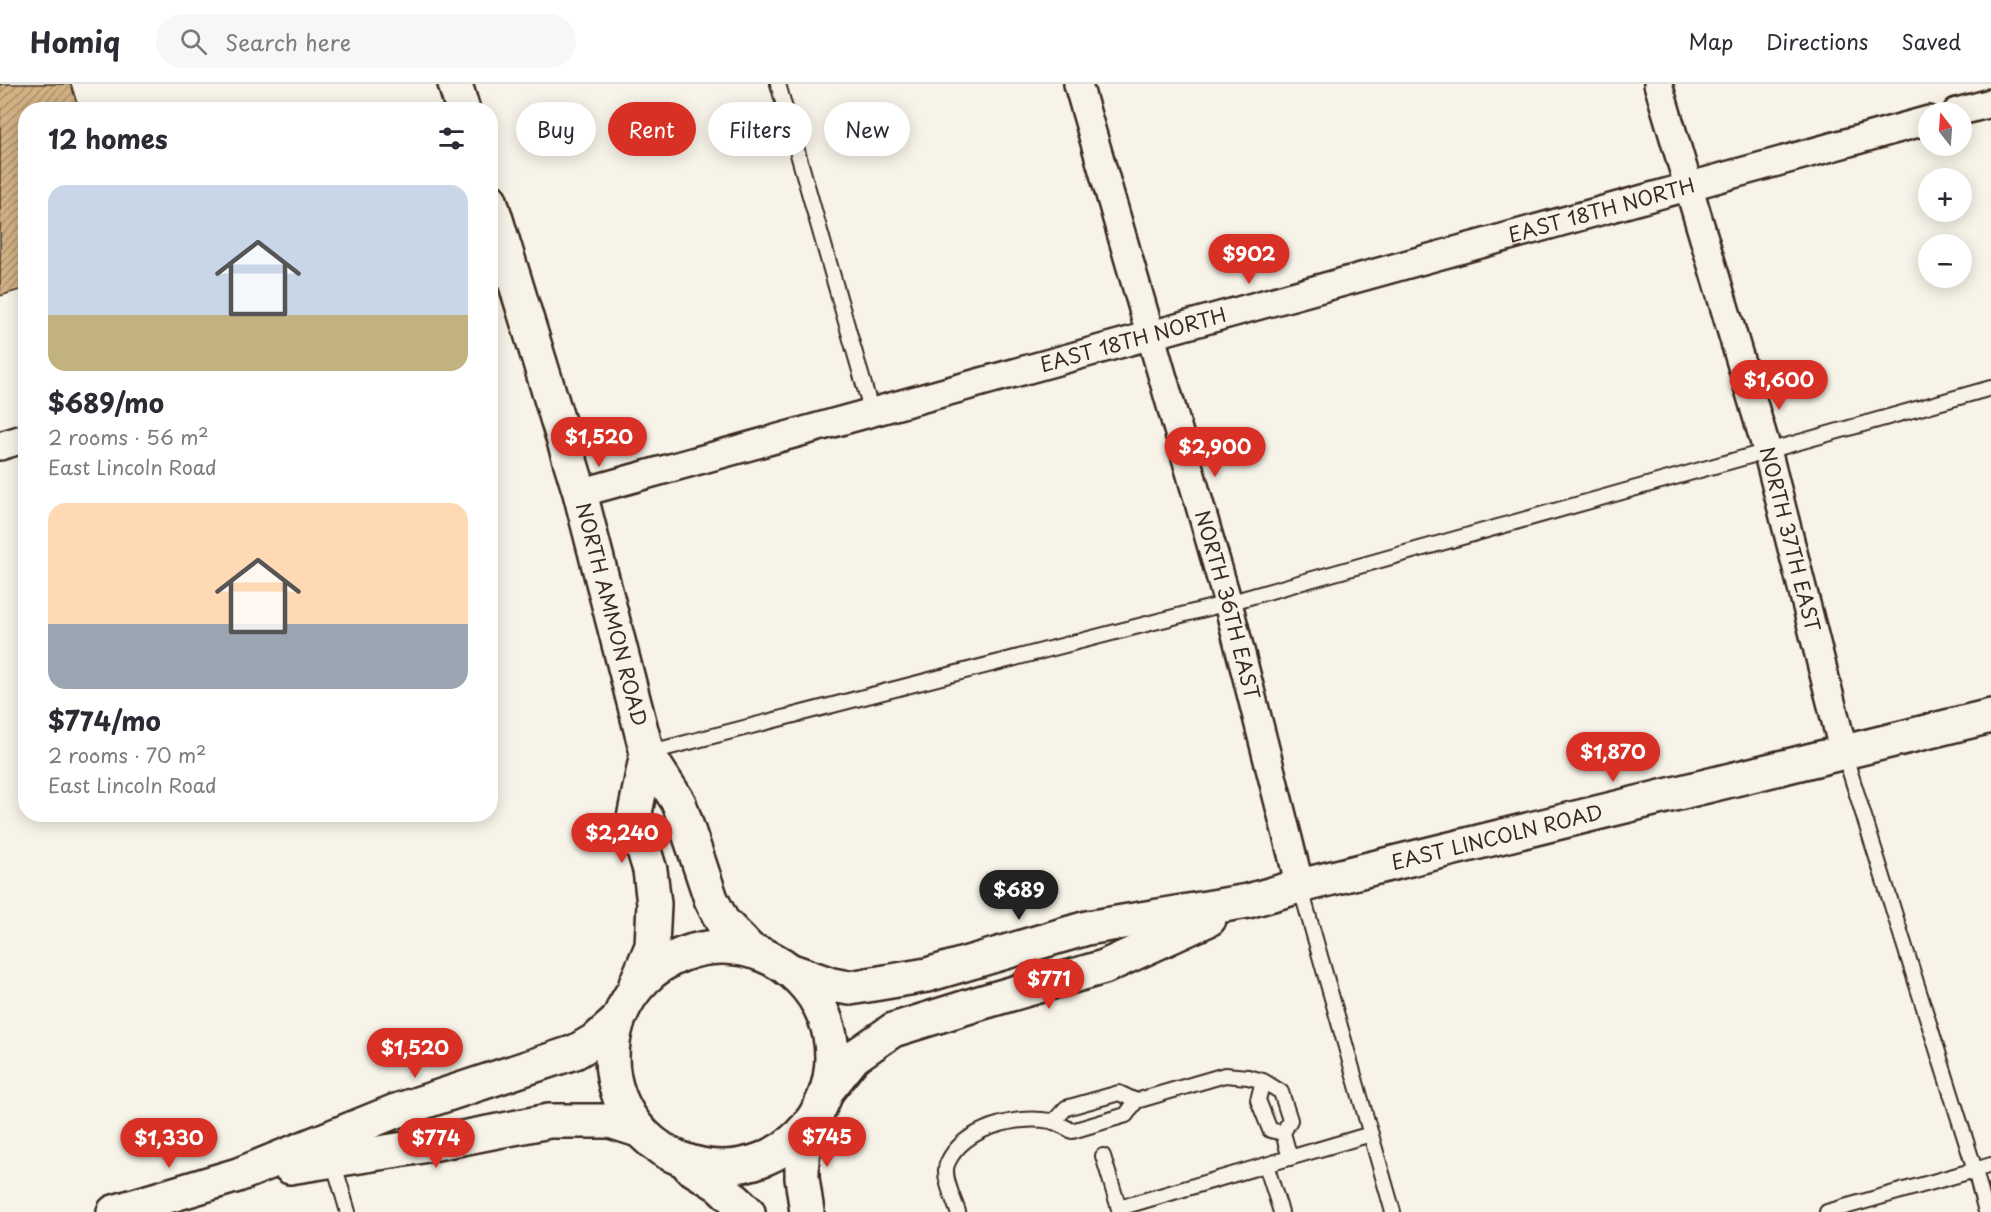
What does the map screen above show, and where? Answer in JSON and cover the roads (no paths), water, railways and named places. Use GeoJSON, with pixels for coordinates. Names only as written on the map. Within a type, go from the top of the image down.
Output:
{"type":"FeatureCollection","features":[{"type":"Feature","properties":{"kind":"main road"},"geometry":{"type":"LineString","coordinates":[[455,84],[461,102]]}},
{"type":"Feature","properties":{"kind":"main road","name":"NORTH AMMON ROAD"},"geometry":{"type":"LineString","coordinates":[[498,253],[501,273],[580,493],[647,753],[679,803],[711,899],[722,921],[751,951]]}},
{"type":"Feature","properties":{"kind":"main road","name":"EAST LINCOLN ROAD"},"geometry":{"type":"LineString","coordinates":[[789,970],[850,988],[927,975],[1087,928],[1248,901],[1300,886],[1991,716]]}},
{"type":"Feature","properties":{"kind":"main road","name":"NORTH AMMON ROAD"},"geometry":{"type":"LineString","coordinates":[[634,988],[652,946],[654,904],[650,870],[634,818],[647,753]]}},
{"type":"Feature","properties":{"kind":"main road","name":"EAST LINCOLN ROAD"},"geometry":{"type":"LineString","coordinates":[[829,1088],[854,1057],[893,1030],[1104,967],[1248,901]]}},
{"type":"Feature","properties":{"kind":"main road"},"geometry":{"type":"LineString","coordinates":[[807,1212],[802,1178],[802,1155],[814,1120],[829,1088],[834,1053],[825,1016],[805,983],[775,959],[751,951],[738,947],[699,948],[663,963],[634,988],[616,1022],[610,1061],[617,1095],[638,1130],[659,1149],[690,1164],[725,1168],[759,1162],[790,1145],[814,1120]]}},
{"type":"Feature","properties":{"kind":"main road"},"geometry":{"type":"LineString","coordinates":[[114,1212],[237,1175],[393,1112],[576,1052],[597,1039],[616,1022]]}},
{"type":"Feature","properties":{"kind":"main road"},"geometry":{"type":"LineString","coordinates":[[237,1175],[411,1148],[549,1122],[610,1121],[638,1130]]}},
{"type":"Feature","properties":{"kind":"main road"},"geometry":{"type":"LineString","coordinates":[[671,1155],[719,1185],[748,1212]]}},
{"type":"Feature","properties":{"kind":"street","name":"NORTH 36TH EAST"},"geometry":{"type":"LineString","coordinates":[[1078,84],[1227,603],[1300,886]]}},
{"type":"Feature","properties":{"kind":"street","name":"NORTH 37TH EAST"},"geometry":{"type":"LineString","coordinates":[[1658,84],[1767,450],[1844,753]]}},
{"type":"Feature","properties":{"kind":"street"},"geometry":{"type":"LineString","coordinates":[[1972,108],[1991,103]]}},
{"type":"Feature","properties":{"kind":"street","name":"EAST 18TH NORTH"},"geometry":{"type":"LineString","coordinates":[[580,493],[1918,123]]}},
{"type":"Feature","properties":{"kind":"street"},"geometry":{"type":"LineString","coordinates":[[0,446],[18,440]]}},
{"type":"Feature","properties":{"kind":"lane"},"geometry":{"type":"LineString","coordinates":[[778,84],[872,413]]}},
{"type":"Feature","properties":{"kind":"lane"},"geometry":{"type":"LineString","coordinates":[[647,753],[1227,603],[1991,388]]}},
{"type":"Feature","properties":{"kind":"lane"},"geometry":{"type":"LineString","coordinates":[[1844,753],[1975,1170],[1986,1212]]}},
{"type":"Feature","properties":{"kind":"lane"},"geometry":{"type":"LineString","coordinates":[[1300,886],[1393,1212]]}},
{"type":"Feature","properties":{"kind":"lane"},"geometry":{"type":"LineString","coordinates":[[958,1212],[947,1177],[947,1164],[963,1143],[990,1128],[1016,1121],[1032,1120],[1053,1122],[1072,1131],[1126,1115],[1136,1101],[1225,1075],[1263,1081],[1281,1092],[1290,1120],[1283,1133],[1290,1158]]}},
{"type":"Feature","properties":{"kind":"lane"},"geometry":{"type":"LineString","coordinates":[[1263,1081],[1258,1100],[1270,1130],[1283,1133]]}},
{"type":"Feature","properties":{"kind":"lane"},"geometry":{"type":"LineString","coordinates":[[1053,1122],[1066,1108],[1119,1093],[1136,1101]]}},
{"type":"Feature","properties":{"kind":"lane"},"geometry":{"type":"LineString","coordinates":[[1103,1156],[1119,1210],[1371,1134]]}},
{"type":"Feature","properties":{"kind":"lane"},"geometry":{"type":"LineString","coordinates":[[333,1161],[348,1212]]}},
{"type":"Feature","properties":{"kind":"lane"},"geometry":{"type":"LineString","coordinates":[[1266,1165],[1281,1212]]}},
{"type":"Feature","properties":{"kind":"lane"},"geometry":{"type":"LineString","coordinates":[[1827,1212],[1991,1165]]}}]}
